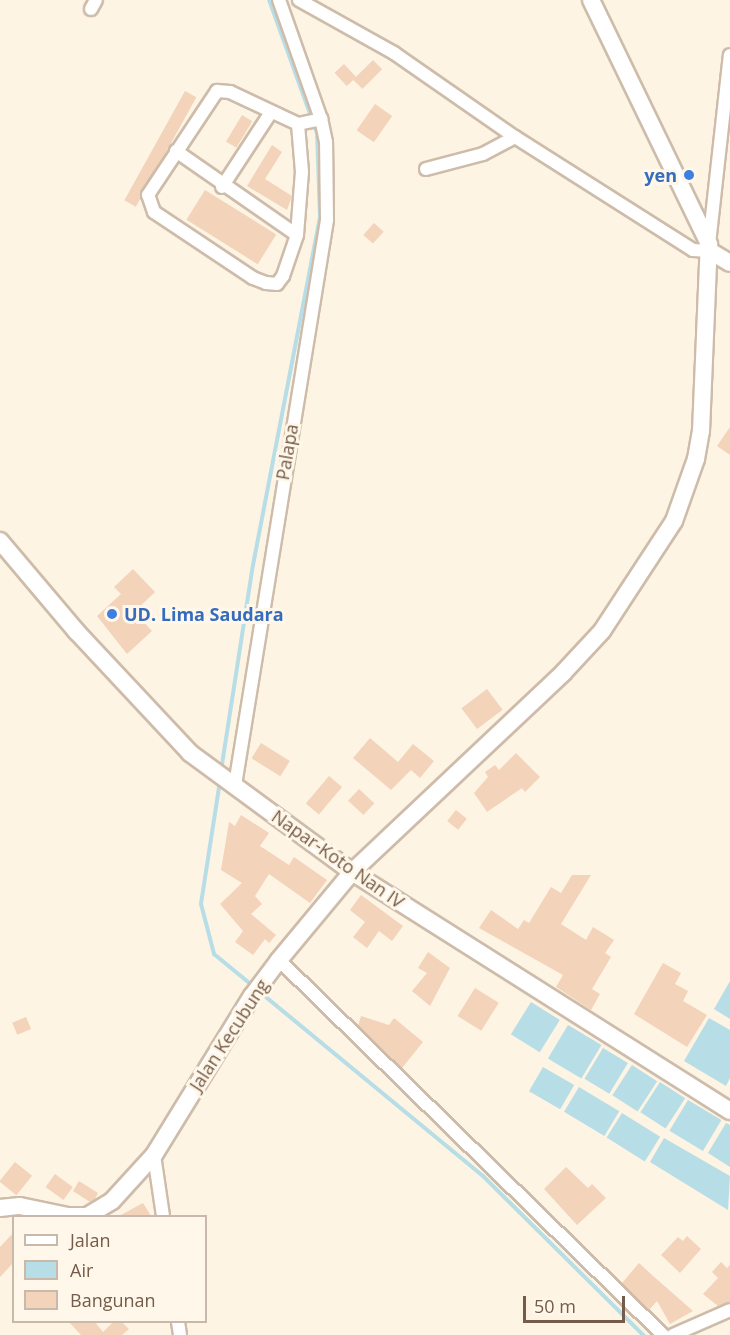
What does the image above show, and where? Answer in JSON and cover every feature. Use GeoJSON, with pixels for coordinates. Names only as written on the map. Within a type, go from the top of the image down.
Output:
{"type":"FeatureCollection","features":[{"type":"Feature","properties":{"kind":"street","name":"Palapa"},"geometry":{"type":"LineString","coordinates":[[233,783],[327,220],[326,142],[310,122],[279,0]]}},
{"type":"Feature","properties":{"kind":"street"},"geometry":{"type":"LineString","coordinates":[[299,0],[394,53],[515,137],[693,250],[709,247]]}},
{"type":"Feature","properties":{"kind":"street"},"geometry":{"type":"LineString","coordinates":[[591,0],[709,247],[730,263]]}},
{"type":"Feature","properties":{"kind":"street"},"geometry":{"type":"LineString","coordinates":[[709,247],[730,56]]}},
{"type":"Feature","properties":{"kind":"street"},"geometry":{"type":"LineString","coordinates":[[217,90],[230,92],[271,112],[310,122],[302,172],[297,235],[283,276],[277,284],[253,278],[154,213],[148,195],[217,90]]}},
{"type":"Feature","properties":{"kind":"street"},"geometry":{"type":"LineString","coordinates":[[222,187],[271,112]]}},
{"type":"Feature","properties":{"kind":"street"},"geometry":{"type":"LineString","coordinates":[[426,169],[483,154],[515,137]]}},
{"type":"Feature","properties":{"kind":"street"},"geometry":{"type":"LineString","coordinates":[[176,151],[222,187],[297,235]]}},
{"type":"Feature","properties":{"kind":"street","name":"Jalan Kecubung"},"geometry":{"type":"LineString","coordinates":[[89,1215],[112,1201],[153,1155],[252,996],[352,872],[563,673],[602,631],[652,559],[674,521],[696,459],[701,431],[709,247]]}},
{"type":"Feature","properties":{"kind":"street","name":"Napar-Koto Nan IV"},"geometry":{"type":"LineString","coordinates":[[0,541],[149,710],[190,753],[352,872],[730,1111]]}},
{"type":"Feature","properties":{"kind":"street"},"geometry":{"type":"LineString","coordinates":[[279,960],[663,1335]]}},
{"type":"Feature","properties":{"kind":"street"},"geometry":{"type":"LineString","coordinates":[[153,1155],[163,1215]]}},
{"type":"Feature","properties":{"kind":"street"},"geometry":{"type":"LineString","coordinates":[[0,1208],[20,1206],[63,1215]]}},
{"type":"Feature","properties":{"kind":"street"},"geometry":{"type":"LineString","coordinates":[[674,1335],[730,1310]]}},
{"type":"Feature","properties":{"kind":"water"},"geometry":{"type":"Polygon","coordinates":[[[730,981],[730,1019],[714,1009],[730,981]]]}},
{"type":"Feature","properties":{"kind":"water"},"geometry":{"type":"Polygon","coordinates":[[[531,1002],[560,1020],[540,1052],[511,1034],[531,1002]]]}},
{"type":"Feature","properties":{"kind":"water"},"geometry":{"type":"Polygon","coordinates":[[[709,1018],[730,1030],[730,1078],[726,1086],[684,1061],[709,1018]]]}},
{"type":"Feature","properties":{"kind":"water"},"geometry":{"type":"Polygon","coordinates":[[[568,1025],[601,1045],[581,1079],[548,1058],[568,1025]]]}},
{"type":"Feature","properties":{"kind":"water"},"geometry":{"type":"Polygon","coordinates":[[[603,1048],[628,1063],[609,1094],[584,1079],[603,1048]]]}},
{"type":"Feature","properties":{"kind":"water"},"geometry":{"type":"Polygon","coordinates":[[[632,1065],[657,1081],[638,1112],[612,1095],[632,1065]]]}},
{"type":"Feature","properties":{"kind":"water"},"geometry":{"type":"Polygon","coordinates":[[[543,1067],[574,1085],[560,1109],[529,1091],[543,1067]]]}},
{"type":"Feature","properties":{"kind":"water"},"geometry":{"type":"Polygon","coordinates":[[[660,1082],[685,1098],[666,1129],[640,1112],[660,1082]]]}},
{"type":"Feature","properties":{"kind":"water"},"geometry":{"type":"Polygon","coordinates":[[[579,1087],[619,1111],[604,1136],[564,1112],[579,1087]]]}},
{"type":"Feature","properties":{"kind":"water"},"geometry":{"type":"Polygon","coordinates":[[[688,1100],[721,1120],[703,1151],[669,1131],[688,1100]]]}},
{"type":"Feature","properties":{"kind":"water"},"geometry":{"type":"Polygon","coordinates":[[[622,1113],[660,1137],[645,1161],[607,1138],[622,1113]]]}},
{"type":"Feature","properties":{"kind":"water"},"geometry":{"type":"Polygon","coordinates":[[[726,1123],[730,1125],[730,1167],[708,1153],[726,1123]]]}},
{"type":"Feature","properties":{"kind":"water"},"geometry":{"type":"Polygon","coordinates":[[[664,1138],[730,1176],[728,1210],[650,1162],[664,1138]]]}},
{"type":"Feature","properties":{"kind":"building"},"geometry":{"type":"Polygon","coordinates":[[[373,60],[382,69],[362,89],[353,80],[373,60]]]}},
{"type":"Feature","properties":{"kind":"building"},"geometry":{"type":"Polygon","coordinates":[[[344,64],[356,77],[347,86],[334,73],[344,64]]]}},
{"type":"Feature","properties":{"kind":"building"},"geometry":{"type":"Polygon","coordinates":[[[185,91],[196,97],[136,207],[124,200],[185,91]]]}},
{"type":"Feature","properties":{"kind":"building"},"geometry":{"type":"Polygon","coordinates":[[[375,104],[392,116],[374,142],[357,130],[375,104]]]}},
{"type":"Feature","properties":{"kind":"building"},"geometry":{"type":"Polygon","coordinates":[[[242,115],[252,121],[236,148],[226,142],[242,115]]]}},
{"type":"Feature","properties":{"kind":"building"},"geometry":{"type":"Polygon","coordinates":[[[272,145],[282,152],[265,179],[292,196],[287,210],[247,186],[272,145]]]}},
{"type":"Feature","properties":{"kind":"building"},"geometry":{"type":"Polygon","coordinates":[[[205,190],[276,235],[258,264],[186,220],[205,190]]]}},
{"type":"Feature","properties":{"kind":"building"},"geometry":{"type":"Polygon","coordinates":[[[374,223],[384,232],[373,244],[363,235],[374,223]]]}},
{"type":"Feature","properties":{"kind":"building"},"geometry":{"type":"Polygon","coordinates":[[[730,427],[730,455],[717,446],[730,427]]]}},
{"type":"Feature","properties":{"kind":"building"},"geometry":{"type":"Polygon","coordinates":[[[133,569],[155,592],[134,612],[152,631],[127,654],[97,616],[121,594],[114,587],[133,569]]]}},
{"type":"Feature","properties":{"kind":"building"},"geometry":{"type":"Polygon","coordinates":[[[487,689],[503,710],[477,729],[461,708],[487,689]]]}},
{"type":"Feature","properties":{"kind":"building"},"geometry":{"type":"Polygon","coordinates":[[[370,738],[398,762],[413,744],[434,761],[420,778],[411,770],[391,790],[353,758],[370,738]]]}},
{"type":"Feature","properties":{"kind":"building"},"geometry":{"type":"Polygon","coordinates":[[[261,743],[290,761],[280,776],[251,758],[261,743]]]}},
{"type":"Feature","properties":{"kind":"building"},"geometry":{"type":"Polygon","coordinates":[[[516,753],[540,777],[525,792],[522,788],[487,812],[474,793],[488,777],[485,772],[495,765],[499,770],[516,753]]]}},
{"type":"Feature","properties":{"kind":"building"},"geometry":{"type":"Polygon","coordinates":[[[329,776],[342,787],[319,815],[306,804],[329,776]]]}},
{"type":"Feature","properties":{"kind":"building"},"geometry":{"type":"Polygon","coordinates":[[[359,789],[374,803],[363,815],[348,801],[359,789]]]}},
{"type":"Feature","properties":{"kind":"building"},"geometry":{"type":"Polygon","coordinates":[[[456,810],[467,819],[458,830],[447,821],[456,810]]]}},
{"type":"Feature","properties":{"kind":"building"},"geometry":{"type":"Polygon","coordinates":[[[241,815],[269,833],[260,846],[289,865],[294,857],[327,880],[310,903],[269,874],[255,896],[262,904],[251,914],[276,935],[269,943],[265,939],[253,955],[235,942],[243,931],[220,904],[242,883],[221,870],[229,822],[235,826],[241,815]]]}},
{"type":"Feature","properties":{"kind":"building"},"geometry":{"type":"Polygon","coordinates":[[[572,875],[591,875],[561,924],[586,940],[593,927],[614,940],[605,953],[611,957],[592,989],[600,994],[591,1010],[556,987],[563,975],[479,928],[491,910],[518,929],[524,920],[529,923],[551,887],[561,893],[572,875]]]}},
{"type":"Feature","properties":{"kind":"building"},"geometry":{"type":"Polygon","coordinates":[[[361,895],[403,926],[392,941],[379,931],[367,948],[353,937],[365,922],[350,910],[361,895]]]}},
{"type":"Feature","properties":{"kind":"building"},"geometry":{"type":"Polygon","coordinates":[[[428,952],[450,968],[430,1006],[412,991],[427,973],[418,968],[428,952]]]}},
{"type":"Feature","properties":{"kind":"building"},"geometry":{"type":"Polygon","coordinates":[[[663,963],[681,973],[675,984],[688,991],[683,1001],[707,1015],[687,1047],[634,1014],[663,963]]]}},
{"type":"Feature","properties":{"kind":"building"},"geometry":{"type":"Polygon","coordinates":[[[475,988],[499,1003],[481,1031],[458,1016],[475,988]]]}},
{"type":"Feature","properties":{"kind":"building"},"geometry":{"type":"Polygon","coordinates":[[[361,1016],[389,1025],[394,1018],[423,1042],[402,1068],[358,1026],[361,1016]]]}},
{"type":"Feature","properties":{"kind":"building"},"geometry":{"type":"Polygon","coordinates":[[[26,1017],[31,1029],[17,1035],[12,1023],[26,1017]]]}},
{"type":"Feature","properties":{"kind":"building"},"geometry":{"type":"Polygon","coordinates":[[[15,1162],[32,1176],[16,1195],[0,1182],[15,1162]]]}},
{"type":"Feature","properties":{"kind":"building"},"geometry":{"type":"Polygon","coordinates":[[[566,1167],[588,1188],[592,1184],[606,1198],[577,1225],[544,1189],[566,1167]]]}},
{"type":"Feature","properties":{"kind":"building"},"geometry":{"type":"Polygon","coordinates":[[[55,1174],[73,1187],[63,1200],[46,1187],[55,1174]]]}},
{"type":"Feature","properties":{"kind":"building"},"geometry":{"type":"Polygon","coordinates":[[[79,1181],[98,1193],[95,1199],[90,1202],[73,1191],[79,1181]]]}},
{"type":"Feature","properties":{"kind":"building"},"geometry":{"type":"Polygon","coordinates":[[[143,1203],[150,1215],[121,1215],[143,1203]]]}},
{"type":"Feature","properties":{"kind":"building"},"geometry":{"type":"Polygon","coordinates":[[[12,1234],[12,1264],[0,1277],[0,1247],[12,1234]]]}},
{"type":"Feature","properties":{"kind":"building"},"geometry":{"type":"Polygon","coordinates":[[[687,1236],[701,1249],[680,1273],[661,1255],[678,1237],[683,1241],[687,1236]]]}},
{"type":"Feature","properties":{"kind":"building"},"geometry":{"type":"Polygon","coordinates":[[[721,1262],[727,1268],[730,1265],[730,1302],[718,1306],[703,1294],[718,1278],[712,1272],[721,1262]]]}},
{"type":"Feature","properties":{"kind":"building"},"geometry":{"type":"Polygon","coordinates":[[[639,1263],[693,1311],[670,1324],[657,1301],[649,1310],[622,1283],[639,1263]]]}},
{"type":"Feature","properties":{"kind":"building"},"geometry":{"type":"Polygon","coordinates":[[[70,1323],[96,1323],[103,1332],[112,1323],[123,1323],[129,1329],[122,1335],[81,1335],[70,1323]]]}},
{"type":"Feature","properties":{"kind":"waterway"},"geometry":{"type":"LineString","coordinates":[[221,771],[253,565],[320,217],[317,133],[269,0]]}},
{"type":"Feature","properties":{"kind":"waterway"},"geometry":{"type":"LineString","coordinates":[[220,781],[201,904],[214,954],[253,986]]}},
{"type":"Feature","properties":{"kind":"waterway"},"geometry":{"type":"LineString","coordinates":[[261,993],[483,1176],[643,1335]]}},
{"type":"Feature","properties":{"kind":"place","name":"yen"},"geometry":{"type":"Point","coordinates":[689,175]}},
{"type":"Feature","properties":{"kind":"place","name":"UD. Lima Saudara"},"geometry":{"type":"Point","coordinates":[112,614]}}]}
